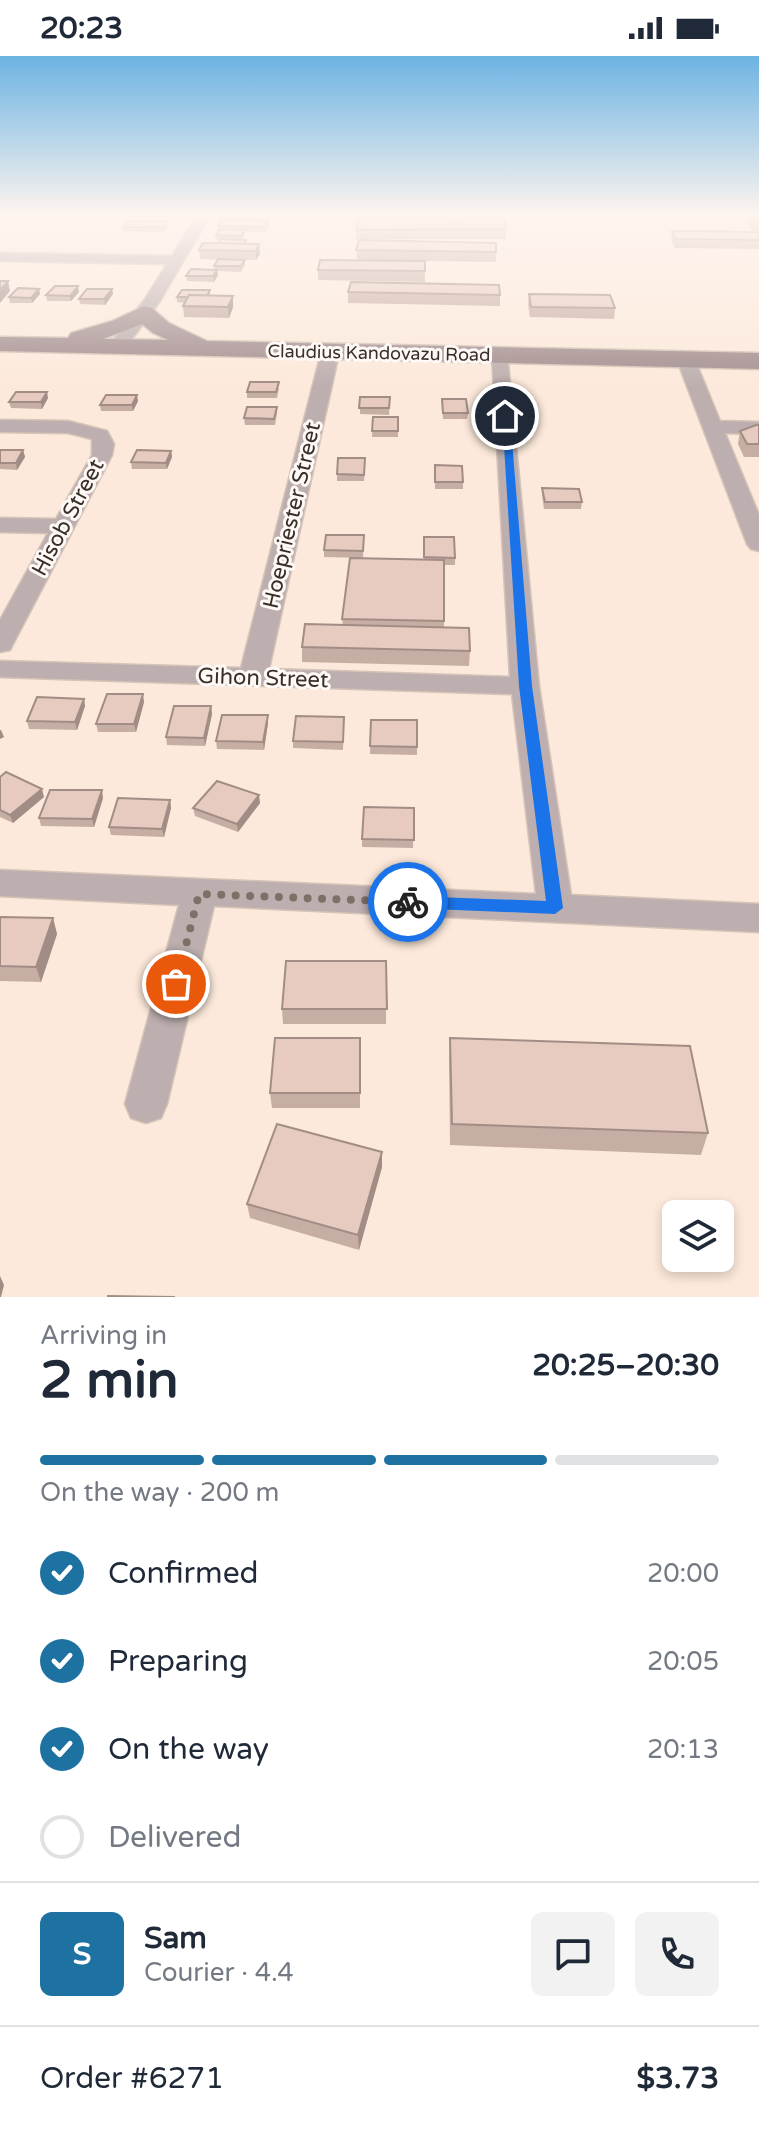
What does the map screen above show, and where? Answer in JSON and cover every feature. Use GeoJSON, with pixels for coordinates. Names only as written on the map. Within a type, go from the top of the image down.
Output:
{"type":"FeatureCollection","features":[{"type":"Feature","properties":{"kind":"street"},"geometry":{"type":"LineString","coordinates":[[117,347],[144,313],[170,272]]}},
{"type":"Feature","properties":{"kind":"street"},"geometry":{"type":"LineString","coordinates":[[0,343],[84,337],[120,326],[144,313]]}},
{"type":"Feature","properties":{"kind":"street"},"geometry":{"type":"LineString","coordinates":[[144,313],[161,328],[188,341],[221,350]]}},
{"type":"Feature","properties":{"kind":"street","name":"Claudius Kandovazu Road"},"geometry":{"type":"LineString","coordinates":[[0,343],[759,361]]}},
{"type":"Feature","properties":{"kind":"street","name":"Hoepriester Street"},"geometry":{"type":"LineString","coordinates":[[253,676],[330,353]]}},
{"type":"Feature","properties":{"kind":"street"},"geometry":{"type":"LineString","coordinates":[[501,356],[525,686],[555,908]]}},
{"type":"Feature","properties":{"kind":"street"},"geometry":{"type":"LineString","coordinates":[[686,360],[759,544]]}},
{"type":"Feature","properties":{"kind":"street","name":"Hisob Street"},"geometry":{"type":"LineString","coordinates":[[0,426],[87,431],[100,435],[104,444],[102,455],[0,644]]}},
{"type":"Feature","properties":{"kind":"street"},"geometry":{"type":"LineString","coordinates":[[712,427],[759,428]]}},
{"type":"Feature","properties":{"kind":"street"},"geometry":{"type":"LineString","coordinates":[[0,525],[63,526]]}},
{"type":"Feature","properties":{"kind":"street","name":"Gihon Street"},"geometry":{"type":"LineString","coordinates":[[0,669],[525,686]]}},
{"type":"Feature","properties":{"kind":"street"},"geometry":{"type":"LineString","coordinates":[[0,883],[759,918]]}},
{"type":"Feature","properties":{"kind":"street"},"geometry":{"type":"LineString","coordinates":[[146,1104],[199,894]]}},
{"type":"Feature","properties":{"kind":"building"},"geometry":{"type":"Polygon","coordinates":[[[189,272],[216,272],[213,276],[186,276],[189,272]]]}},
{"type":"Feature","properties":{"kind":"building"},"geometry":{"type":"Polygon","coordinates":[[[351,282],[499,285],[500,295],[348,292],[351,282]]]}},
{"type":"Feature","properties":{"kind":"building"},"geometry":{"type":"Polygon","coordinates":[[[55,286],[78,286],[70,296],[46,295],[55,286]]]}},
{"type":"Feature","properties":{"kind":"building"},"geometry":{"type":"Polygon","coordinates":[[[18,288],[39,289],[31,298],[9,297],[18,288]]]}},
{"type":"Feature","properties":{"kind":"building"},"geometry":{"type":"Polygon","coordinates":[[[87,289],[112,289],[104,299],[79,299],[87,289]]]}},
{"type":"Feature","properties":{"kind":"building"},"geometry":{"type":"Polygon","coordinates":[[[182,290],[210,290],[207,296],[177,297],[182,290]]]}},
{"type":"Feature","properties":{"kind":"building"},"geometry":{"type":"Polygon","coordinates":[[[529,294],[610,295],[615,308],[531,307],[529,294]]]}},
{"type":"Feature","properties":{"kind":"building"},"geometry":{"type":"Polygon","coordinates":[[[189,295],[233,296],[228,307],[183,306],[189,295]]]}},
{"type":"Feature","properties":{"kind":"building"},"geometry":{"type":"Polygon","coordinates":[[[250,382],[279,382],[276,392],[247,392],[250,382]]]}},
{"type":"Feature","properties":{"kind":"building"},"geometry":{"type":"Polygon","coordinates":[[[16,392],[47,392],[41,402],[9,402],[16,392]]]}},
{"type":"Feature","properties":{"kind":"building"},"geometry":{"type":"Polygon","coordinates":[[[106,395],[137,395],[132,405],[100,405],[106,395]]]}},
{"type":"Feature","properties":{"kind":"building"},"geometry":{"type":"Polygon","coordinates":[[[360,397],[390,397],[389,408],[359,408],[360,397]]]}},
{"type":"Feature","properties":{"kind":"building"},"geometry":{"type":"Polygon","coordinates":[[[442,399],[466,399],[468,413],[443,413],[442,399]]]}},
{"type":"Feature","properties":{"kind":"building"},"geometry":{"type":"Polygon","coordinates":[[[247,407],[277,407],[274,419],[244,418],[247,407]]]}},
{"type":"Feature","properties":{"kind":"building"},"geometry":{"type":"Polygon","coordinates":[[[373,417],[398,417],[398,431],[372,431],[373,417]]]}},
{"type":"Feature","properties":{"kind":"building"},"geometry":{"type":"Polygon","coordinates":[[[759,425],[759,444],[747,444],[740,431],[759,425]]]}},
{"type":"Feature","properties":{"kind":"building"},"geometry":{"type":"Polygon","coordinates":[[[0,450],[23,450],[16,463],[0,463],[0,450]]]}},
{"type":"Feature","properties":{"kind":"building"},"geometry":{"type":"Polygon","coordinates":[[[137,450],[171,451],[166,463],[131,462],[137,450]]]}},
{"type":"Feature","properties":{"kind":"building"},"geometry":{"type":"Polygon","coordinates":[[[338,458],[365,458],[364,475],[337,474],[338,458]]]}},
{"type":"Feature","properties":{"kind":"building"},"geometry":{"type":"Polygon","coordinates":[[[435,465],[462,466],[463,482],[435,482],[435,465]]]}},
{"type":"Feature","properties":{"kind":"building"},"geometry":{"type":"Polygon","coordinates":[[[542,488],[579,489],[582,502],[545,502],[542,488]]]}},
{"type":"Feature","properties":{"kind":"building"},"geometry":{"type":"Polygon","coordinates":[[[326,535],[364,535],[363,551],[324,550],[326,535]]]}},
{"type":"Feature","properties":{"kind":"building"},"geometry":{"type":"Polygon","coordinates":[[[424,537],[454,537],[455,558],[424,557],[424,537]]]}},
{"type":"Feature","properties":{"kind":"building"},"geometry":{"type":"Polygon","coordinates":[[[350,558],[444,560],[444,621],[342,619],[350,558]]]}},
{"type":"Feature","properties":{"kind":"building"},"geometry":{"type":"Polygon","coordinates":[[[305,624],[469,628],[470,651],[302,647],[305,624]]]}},
{"type":"Feature","properties":{"kind":"building"},"geometry":{"type":"Polygon","coordinates":[[[107,694],[143,694],[134,724],[96,724],[107,694]]]}},
{"type":"Feature","properties":{"kind":"building"},"geometry":{"type":"Polygon","coordinates":[[[37,697],[84,699],[75,722],[27,721],[37,697]]]}},
{"type":"Feature","properties":{"kind":"building"},"geometry":{"type":"Polygon","coordinates":[[[174,706],[211,706],[204,738],[166,737],[174,706]]]}},
{"type":"Feature","properties":{"kind":"building"},"geometry":{"type":"Polygon","coordinates":[[[222,715],[268,715],[263,742],[216,741],[222,715]]]}},
{"type":"Feature","properties":{"kind":"building"},"geometry":{"type":"Polygon","coordinates":[[[296,716],[344,717],[343,742],[293,741],[296,716]]]}},
{"type":"Feature","properties":{"kind":"building"},"geometry":{"type":"Polygon","coordinates":[[[371,720],[417,720],[417,747],[370,746],[371,720]]]}},
{"type":"Feature","properties":{"kind":"building"},"geometry":{"type":"Polygon","coordinates":[[[6,772],[42,789],[10,815],[0,810],[0,777],[6,772]]]}},
{"type":"Feature","properties":{"kind":"building"},"geometry":{"type":"Polygon","coordinates":[[[217,781],[259,795],[237,824],[193,808],[217,781]]]}},
{"type":"Feature","properties":{"kind":"building"},"geometry":{"type":"Polygon","coordinates":[[[50,790],[102,790],[92,819],[39,818],[50,790]]]}},
{"type":"Feature","properties":{"kind":"building"},"geometry":{"type":"Polygon","coordinates":[[[118,798],[170,800],[162,829],[109,827],[118,798]]]}},
{"type":"Feature","properties":{"kind":"building"},"geometry":{"type":"Polygon","coordinates":[[[364,807],[414,808],[414,840],[362,839],[364,807]]]}},
{"type":"Feature","properties":{"kind":"building"},"geometry":{"type":"Polygon","coordinates":[[[0,917],[53,918],[36,967],[0,966],[0,917]]]}},
{"type":"Feature","properties":{"kind":"building"},"geometry":{"type":"Polygon","coordinates":[[[286,961],[386,961],[387,1009],[282,1009],[286,961]]]}},
{"type":"Feature","properties":{"kind":"building"},"geometry":{"type":"Polygon","coordinates":[[[275,1038],[360,1038],[360,1093],[270,1093],[275,1038]]]}},
{"type":"Feature","properties":{"kind":"building"},"geometry":{"type":"Polygon","coordinates":[[[450,1038],[690,1046],[708,1133],[452,1124],[450,1038]]]}},
{"type":"Feature","properties":{"kind":"building"},"geometry":{"type":"Polygon","coordinates":[[[277,1124],[382,1152],[358,1235],[247,1204],[277,1124]]]}},
{"type":"Feature","properties":{"kind":"way so far"},"geometry":{"type":"LineString","coordinates":[[176,984],[199,894],[408,902]]}},
{"type":"Feature","properties":{"kind":"route"},"geometry":{"type":"LineString","coordinates":[[408,902],[555,908],[525,686],[505,416]]}}]}
